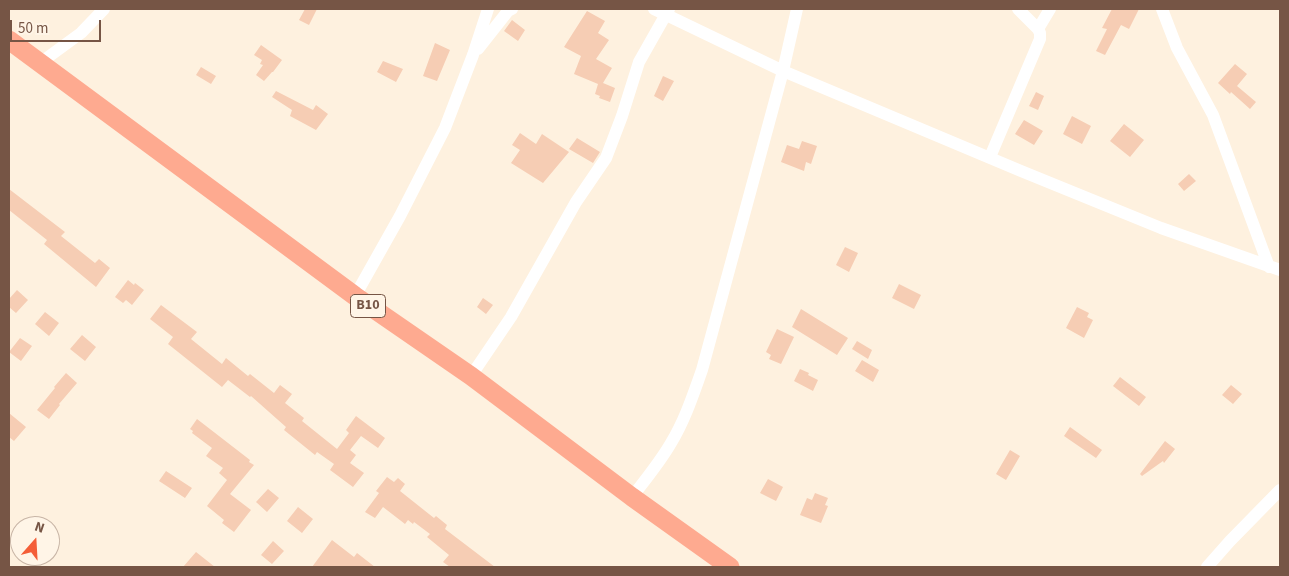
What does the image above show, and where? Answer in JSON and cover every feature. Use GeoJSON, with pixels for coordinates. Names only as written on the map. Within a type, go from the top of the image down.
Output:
{"type":"FeatureCollection","features":[{"type":"Feature","properties":{"kind":"highway","name":"B10"},"geometry":{"type":"LineString","coordinates":[[9,40],[354,296],[471,376],[632,497],[730,567]]}},
{"type":"Feature","properties":{"kind":"street"},"geometry":{"type":"LineString","coordinates":[[40,63],[81,32],[104,9]]}},
{"type":"Feature","properties":{"kind":"street"},"geometry":{"type":"LineString","coordinates":[[354,296],[400,216],[445,128],[474,55],[488,9]]}},
{"type":"Feature","properties":{"kind":"street"},"geometry":{"type":"LineString","coordinates":[[474,55],[512,9]]}},
{"type":"Feature","properties":{"kind":"street"},"geometry":{"type":"LineString","coordinates":[[654,9],[668,12],[783,71],[1160,228],[1274,268]]}},
{"type":"Feature","properties":{"kind":"street"},"geometry":{"type":"LineString","coordinates":[[632,497],[653,470],[671,442],[692,400],[783,71],[797,9]]}},
{"type":"Feature","properties":{"kind":"street"},"geometry":{"type":"LineString","coordinates":[[990,157],[1040,39],[1038,29],[1018,9]]}},
{"type":"Feature","properties":{"kind":"street"},"geometry":{"type":"LineString","coordinates":[[1038,29],[1050,9]]}},
{"type":"Feature","properties":{"kind":"street"},"geometry":{"type":"LineString","coordinates":[[1162,9],[1177,48],[1213,115],[1274,268]]}},
{"type":"Feature","properties":{"kind":"street"},"geometry":{"type":"LineString","coordinates":[[471,376],[511,317],[576,202],[606,158],[640,62],[668,12]]}},
{"type":"Feature","properties":{"kind":"street"},"geometry":{"type":"LineString","coordinates":[[1207,567],[1280,490]]}},
{"type":"Feature","properties":{"kind":"building"},"geometry":{"type":"Polygon","coordinates":[[[305,9],[317,9],[309,25],[299,20],[305,9]]]}},
{"type":"Feature","properties":{"kind":"building"},"geometry":{"type":"Polygon","coordinates":[[[1112,9],[1139,9],[1129,29],[1121,25],[1105,55],[1096,51],[1107,29],[1102,28],[1112,9]]]}},
{"type":"Feature","properties":{"kind":"building"},"geometry":{"type":"Polygon","coordinates":[[[587,11],[605,21],[598,33],[609,40],[596,59],[612,68],[603,83],[615,88],[610,102],[599,98],[600,96],[595,94],[598,84],[574,74],[581,56],[564,47],[587,11]]]}},
{"type":"Feature","properties":{"kind":"building"},"geometry":{"type":"Polygon","coordinates":[[[512,20],[525,30],[518,41],[504,31],[512,20]]]}},
{"type":"Feature","properties":{"kind":"building"},"geometry":{"type":"Polygon","coordinates":[[[435,43],[450,50],[437,81],[423,76],[435,43]]]}},
{"type":"Feature","properties":{"kind":"building"},"geometry":{"type":"Polygon","coordinates":[[[261,45],[282,60],[264,81],[256,75],[263,65],[260,64],[262,60],[254,55],[261,45]]]}},
{"type":"Feature","properties":{"kind":"building"},"geometry":{"type":"Polygon","coordinates":[[[383,61],[403,69],[396,82],[377,72],[383,61]]]}},
{"type":"Feature","properties":{"kind":"building"},"geometry":{"type":"Polygon","coordinates":[[[1235,64],[1247,74],[1237,86],[1256,102],[1250,109],[1218,83],[1235,64]]]}},
{"type":"Feature","properties":{"kind":"building"},"geometry":{"type":"Polygon","coordinates":[[[201,67],[216,76],[211,84],[196,75],[201,67]]]}},
{"type":"Feature","properties":{"kind":"building"},"geometry":{"type":"Polygon","coordinates":[[[663,76],[674,81],[663,101],[654,96],[663,76]]]}},
{"type":"Feature","properties":{"kind":"building"},"geometry":{"type":"Polygon","coordinates":[[[276,91],[313,110],[316,105],[328,114],[316,130],[290,116],[292,110],[272,97],[276,91]]]}},
{"type":"Feature","properties":{"kind":"building"},"geometry":{"type":"Polygon","coordinates":[[[1036,92],[1044,96],[1038,110],[1029,106],[1036,92]]]}},
{"type":"Feature","properties":{"kind":"building"},"geometry":{"type":"Polygon","coordinates":[[[1072,116],[1091,126],[1082,144],[1063,134],[1072,116]]]}},
{"type":"Feature","properties":{"kind":"building"},"geometry":{"type":"Polygon","coordinates":[[[1024,120],[1043,131],[1034,145],[1015,134],[1024,120]]]}},
{"type":"Feature","properties":{"kind":"building"},"geometry":{"type":"Polygon","coordinates":[[[1124,124],[1144,140],[1130,157],[1110,141],[1124,124]]]}},
{"type":"Feature","properties":{"kind":"building"},"geometry":{"type":"Polygon","coordinates":[[[520,133],[536,144],[542,134],[569,152],[543,183],[511,163],[520,150],[512,145],[520,133]]]}},
{"type":"Feature","properties":{"kind":"building"},"geometry":{"type":"Polygon","coordinates":[[[577,138],[600,152],[593,163],[569,149],[577,138]]]}},
{"type":"Feature","properties":{"kind":"building"},"geometry":{"type":"Polygon","coordinates":[[[802,141],[817,146],[811,164],[806,162],[804,171],[781,162],[787,145],[799,149],[802,141]]]}},
{"type":"Feature","properties":{"kind":"building"},"geometry":{"type":"Polygon","coordinates":[[[1189,174],[1196,181],[1184,191],[1178,184],[1189,174]]]}},
{"type":"Feature","properties":{"kind":"building"},"geometry":{"type":"Polygon","coordinates":[[[9,189],[65,232],[61,236],[95,263],[99,259],[110,268],[96,287],[44,244],[47,240],[9,210],[9,189]]]}},
{"type":"Feature","properties":{"kind":"building"},"geometry":{"type":"Polygon","coordinates":[[[845,247],[858,253],[849,272],[836,265],[845,247]]]}},
{"type":"Feature","properties":{"kind":"building"},"geometry":{"type":"Polygon","coordinates":[[[128,280],[144,290],[132,305],[126,300],[123,303],[115,297],[128,280]]]}},
{"type":"Feature","properties":{"kind":"building"},"geometry":{"type":"Polygon","coordinates":[[[899,284],[921,295],[914,309],[892,298],[899,284]]]}},
{"type":"Feature","properties":{"kind":"building"},"geometry":{"type":"Polygon","coordinates":[[[17,290],[28,300],[16,313],[9,307],[9,299],[17,290]]]}},
{"type":"Feature","properties":{"kind":"building"},"geometry":{"type":"Polygon","coordinates":[[[483,298],[493,305],[486,314],[477,307],[483,298]]]}},
{"type":"Feature","properties":{"kind":"building"},"geometry":{"type":"Polygon","coordinates":[[[161,305],[197,332],[191,339],[222,364],[226,358],[248,376],[250,374],[274,393],[280,385],[292,394],[285,403],[304,418],[302,421],[337,449],[349,433],[346,430],[356,416],[385,438],[378,448],[361,436],[350,450],[356,455],[350,463],[364,473],[353,487],[330,470],[334,464],[317,452],[315,455],[284,430],[286,427],[251,396],[228,380],[222,387],[168,344],[173,337],[150,319],[161,305]]]}},
{"type":"Feature","properties":{"kind":"building"},"geometry":{"type":"Polygon","coordinates":[[[1077,307],[1089,313],[1087,317],[1093,320],[1084,338],[1066,328],[1077,307]]]}},
{"type":"Feature","properties":{"kind":"building"},"geometry":{"type":"Polygon","coordinates":[[[801,309],[848,338],[837,355],[792,327],[801,309]]]}},
{"type":"Feature","properties":{"kind":"building"},"geometry":{"type":"Polygon","coordinates":[[[45,312],[59,323],[49,336],[35,324],[45,312]]]}},
{"type":"Feature","properties":{"kind":"building"},"geometry":{"type":"Polygon","coordinates":[[[777,329],[794,337],[781,364],[769,359],[771,355],[766,352],[777,329]]]}},
{"type":"Feature","properties":{"kind":"building"},"geometry":{"type":"Polygon","coordinates":[[[82,335],[96,347],[85,361],[70,349],[82,335]]]}},
{"type":"Feature","properties":{"kind":"building"},"geometry":{"type":"Polygon","coordinates":[[[20,338],[32,346],[21,361],[9,352],[20,338]]]}},
{"type":"Feature","properties":{"kind":"building"},"geometry":{"type":"Polygon","coordinates":[[[857,341],[872,350],[868,359],[852,349],[857,341]]]}},
{"type":"Feature","properties":{"kind":"building"},"geometry":{"type":"Polygon","coordinates":[[[862,360],[879,370],[873,382],[855,371],[862,360]]]}},
{"type":"Feature","properties":{"kind":"building"},"geometry":{"type":"Polygon","coordinates":[[[800,369],[818,380],[813,391],[794,381],[800,369]]]}},
{"type":"Feature","properties":{"kind":"building"},"geometry":{"type":"Polygon","coordinates":[[[66,373],[77,383],[49,419],[37,410],[66,373]]]}},
{"type":"Feature","properties":{"kind":"building"},"geometry":{"type":"Polygon","coordinates":[[[1120,377],[1146,397],[1139,406],[1113,386],[1120,377]]]}},
{"type":"Feature","properties":{"kind":"building"},"geometry":{"type":"Polygon","coordinates":[[[1231,385],[1242,394],[1233,404],[1222,395],[1231,385]]]}},
{"type":"Feature","properties":{"kind":"building"},"geometry":{"type":"Polygon","coordinates":[[[9,413],[26,427],[14,441],[9,437],[9,413]]]}},
{"type":"Feature","properties":{"kind":"building"},"geometry":{"type":"Polygon","coordinates":[[[197,419],[254,465],[230,494],[251,510],[234,532],[222,523],[224,520],[207,506],[227,480],[219,473],[223,468],[206,456],[212,448],[192,433],[193,431],[190,429],[197,419]]]}},
{"type":"Feature","properties":{"kind":"building"},"geometry":{"type":"Polygon","coordinates":[[[1070,427],[1102,450],[1096,458],[1064,436],[1070,427]]]}},
{"type":"Feature","properties":{"kind":"building"},"geometry":{"type":"Polygon","coordinates":[[[1165,441],[1175,449],[1164,463],[1163,461],[1142,476],[1140,474],[1165,441]]]}},
{"type":"Feature","properties":{"kind":"building"},"geometry":{"type":"Polygon","coordinates":[[[1010,450],[1020,456],[1006,480],[996,474],[1010,450]]]}},
{"type":"Feature","properties":{"kind":"building"},"geometry":{"type":"Polygon","coordinates":[[[166,471],[192,488],[185,498],[159,481],[166,471]]]}},
{"type":"Feature","properties":{"kind":"building"},"geometry":{"type":"Polygon","coordinates":[[[387,477],[394,482],[398,478],[405,484],[400,491],[434,518],[436,516],[447,525],[445,529],[495,567],[450,567],[443,562],[449,555],[427,537],[430,534],[414,522],[413,524],[408,520],[405,524],[383,507],[375,518],[365,512],[379,493],[376,491],[387,477]]]}},
{"type":"Feature","properties":{"kind":"building"},"geometry":{"type":"Polygon","coordinates":[[[768,479],[783,487],[776,501],[760,493],[768,479]]]}},
{"type":"Feature","properties":{"kind":"building"},"geometry":{"type":"Polygon","coordinates":[[[268,489],[279,498],[267,512],[256,502],[268,489]]]}},
{"type":"Feature","properties":{"kind":"building"},"geometry":{"type":"Polygon","coordinates":[[[815,493],[828,498],[825,505],[828,506],[821,523],[800,515],[807,498],[812,500],[815,493]]]}},
{"type":"Feature","properties":{"kind":"building"},"geometry":{"type":"Polygon","coordinates":[[[298,507],[313,519],[302,533],[287,521],[298,507]]]}},
{"type":"Feature","properties":{"kind":"building"},"geometry":{"type":"Polygon","coordinates":[[[332,540],[354,557],[357,553],[375,567],[312,567],[332,540]]]}},
{"type":"Feature","properties":{"kind":"building"},"geometry":{"type":"Polygon","coordinates":[[[273,541],[284,551],[272,564],[261,555],[273,541]]]}},
{"type":"Feature","properties":{"kind":"building"},"geometry":{"type":"Polygon","coordinates":[[[196,552],[215,567],[183,567],[196,552]]]}}]}
